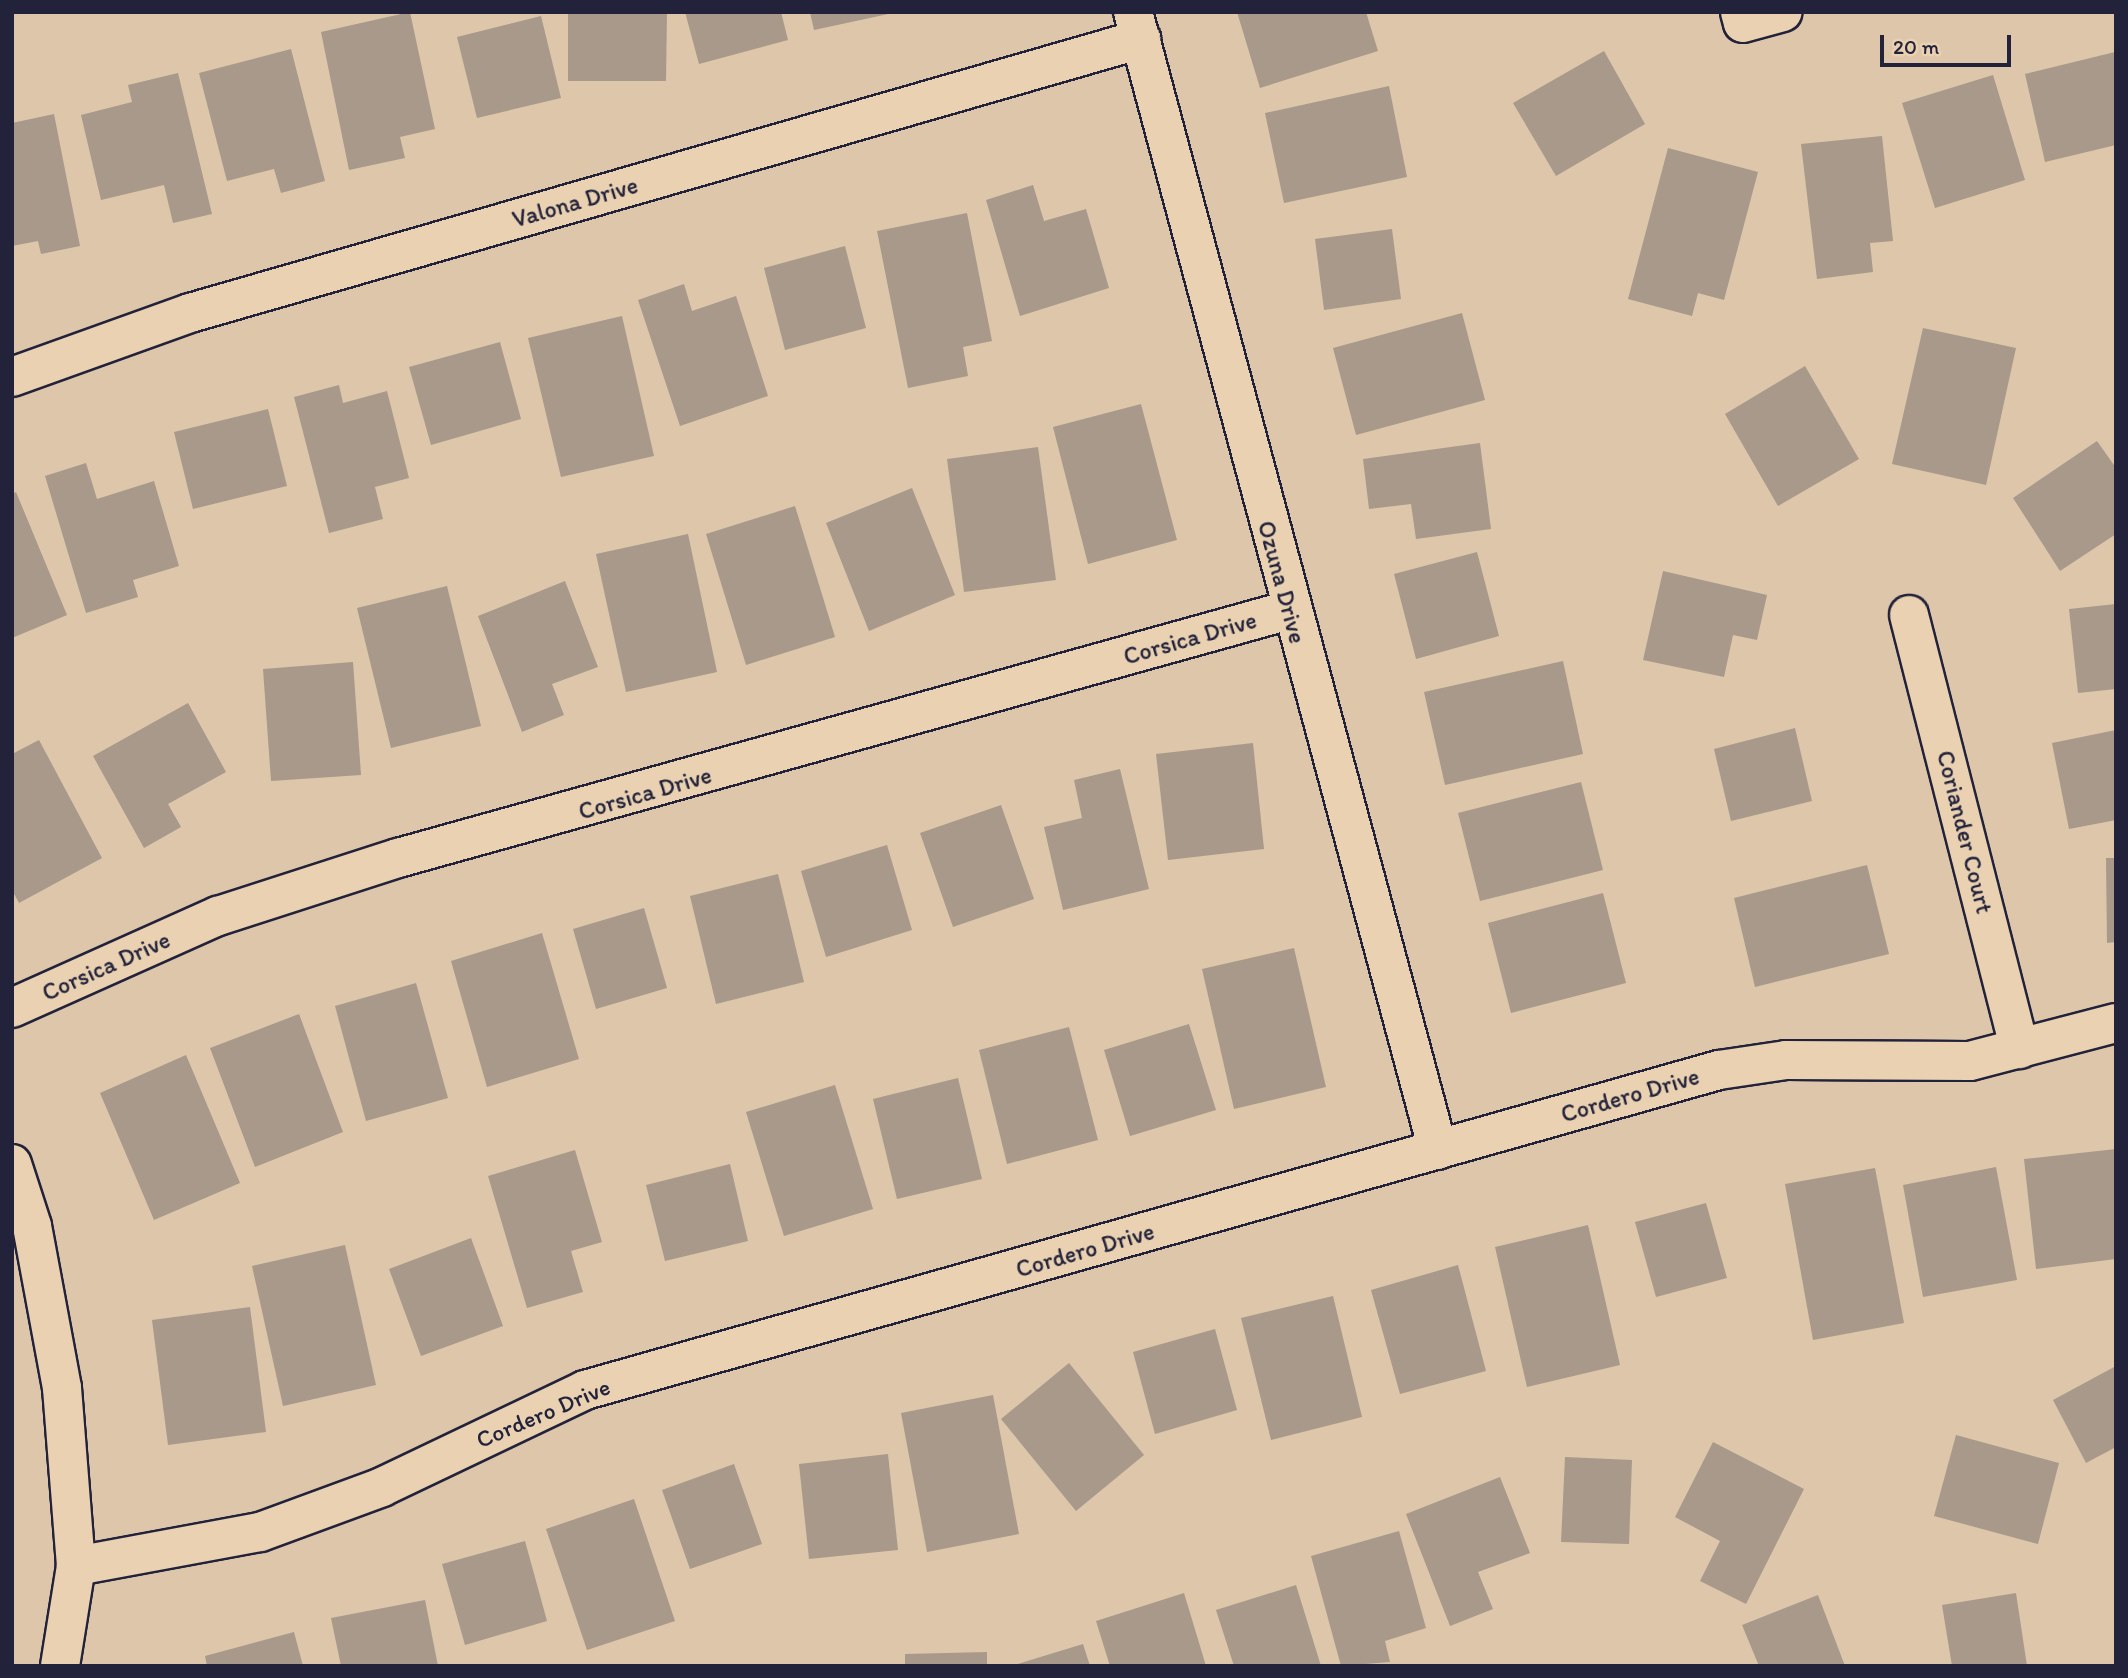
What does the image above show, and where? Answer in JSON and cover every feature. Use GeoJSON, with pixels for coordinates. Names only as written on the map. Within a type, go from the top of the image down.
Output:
{"type":"FeatureCollection","features":[{"type":"Feature","properties":{"kind":"street"},"geometry":{"type":"LineString","coordinates":[[1741,18],[1783,12]]}},
{"type":"Feature","properties":{"kind":"street","name":"Valona Drive"},"geometry":{"type":"LineString","coordinates":[[12,376],[190,313],[1137,26]]}},
{"type":"Feature","properties":{"kind":"street","name":"Ozuna Drive"},"geometry":{"type":"LineString","coordinates":[[1137,26],[1289,610],[1438,1150]]}},
{"type":"Feature","properties":{"kind":"street","name":"Corsica Drive"},"geometry":{"type":"LineString","coordinates":[[12,1008],[218,916],[398,858],[1289,610]]}},
{"type":"Feature","properties":{"kind":"street","name":"Coriander Court"},"geometry":{"type":"LineString","coordinates":[[1909,615],[2021,1049]]}},
{"type":"Feature","properties":{"kind":"street","name":"Cordero Drive"},"geometry":{"type":"LineString","coordinates":[[76,1566],[260,1532],[382,1487],[585,1390],[1719,1070],[1786,1060],[1970,1061],[2116,1023]]}},
{"type":"Feature","properties":{"kind":"street"},"geometry":{"type":"LineString","coordinates":[[12,1164],[33,1226],[62,1388],[76,1566],[60,1666]]}},
{"type":"Feature","properties":{"kind":"building"},"geometry":{"type":"Polygon","coordinates":[[[410,12],[435,129],[400,137],[405,158],[349,170],[321,32],[410,12]]]}},
{"type":"Feature","properties":{"kind":"building"},"geometry":{"type":"Polygon","coordinates":[[[568,12],[667,12],[666,81],[568,81],[568,12]]]}},
{"type":"Feature","properties":{"kind":"building"},"geometry":{"type":"Polygon","coordinates":[[[685,12],[781,12],[788,40],[699,64],[685,12]]]}},
{"type":"Feature","properties":{"kind":"building"},"geometry":{"type":"Polygon","coordinates":[[[810,12],[893,12],[893,13],[814,30],[810,12]]]}},
{"type":"Feature","properties":{"kind":"building"},"geometry":{"type":"Polygon","coordinates":[[[1237,12],[1366,12],[1378,51],[1260,88],[1237,12]]]}},
{"type":"Feature","properties":{"kind":"building"},"geometry":{"type":"Polygon","coordinates":[[[541,16],[561,98],[477,118],[457,37],[541,16]]]}},
{"type":"Feature","properties":{"kind":"building"},"geometry":{"type":"Polygon","coordinates":[[[291,49],[325,181],[281,193],[274,169],[227,181],[199,73],[291,49]]]}},
{"type":"Feature","properties":{"kind":"building"},"geometry":{"type":"Polygon","coordinates":[[[1604,51],[1645,124],[1556,176],[1513,103],[1604,51]]]}},
{"type":"Feature","properties":{"kind":"building"},"geometry":{"type":"Polygon","coordinates":[[[2115,52],[2116,145],[2045,162],[2025,74],[2115,52]]]}},
{"type":"Feature","properties":{"kind":"building"},"geometry":{"type":"Polygon","coordinates":[[[178,73],[212,214],[173,223],[164,185],[101,200],[81,115],[132,102],[128,85],[178,73]]]}},
{"type":"Feature","properties":{"kind":"building"},"geometry":{"type":"Polygon","coordinates":[[[1993,75],[2025,180],[1935,208],[1902,103],[1993,75]]]}},
{"type":"Feature","properties":{"kind":"building"},"geometry":{"type":"Polygon","coordinates":[[[1389,86],[1407,177],[1284,203],[1265,113],[1389,86]]]}},
{"type":"Feature","properties":{"kind":"building"},"geometry":{"type":"Polygon","coordinates":[[[54,114],[80,246],[41,254],[38,241],[12,246],[12,123],[54,114]]]}},
{"type":"Feature","properties":{"kind":"building"},"geometry":{"type":"Polygon","coordinates":[[[1882,136],[1893,241],[1870,243],[1873,272],[1817,279],[1801,144],[1882,136]]]}},
{"type":"Feature","properties":{"kind":"building"},"geometry":{"type":"Polygon","coordinates":[[[1668,148],[1758,172],[1724,300],[1698,293],[1692,316],[1628,299],[1668,148]]]}},
{"type":"Feature","properties":{"kind":"building"},"geometry":{"type":"Polygon","coordinates":[[[1033,185],[1044,221],[1086,209],[1109,288],[1020,316],[986,200],[1033,185]]]}},
{"type":"Feature","properties":{"kind":"building"},"geometry":{"type":"Polygon","coordinates":[[[967,213],[992,341],[963,347],[968,376],[908,388],[877,231],[967,213]]]}},
{"type":"Feature","properties":{"kind":"building"},"geometry":{"type":"Polygon","coordinates":[[[1392,229],[1401,299],[1324,310],[1315,239],[1392,229]]]}},
{"type":"Feature","properties":{"kind":"building"},"geometry":{"type":"Polygon","coordinates":[[[845,246],[866,328],[785,350],[764,268],[845,246]]]}},
{"type":"Feature","properties":{"kind":"building"},"geometry":{"type":"Polygon","coordinates":[[[684,284],[692,311],[736,296],[768,396],[680,426],[638,300],[684,284]]]}},
{"type":"Feature","properties":{"kind":"building"},"geometry":{"type":"Polygon","coordinates":[[[1462,313],[1485,400],[1356,435],[1333,348],[1462,313]]]}},
{"type":"Feature","properties":{"kind":"building"},"geometry":{"type":"Polygon","coordinates":[[[622,316],[654,456],[561,477],[528,338],[622,316]]]}},
{"type":"Feature","properties":{"kind":"building"},"geometry":{"type":"Polygon","coordinates":[[[1923,328],[2016,348],[1986,485],[1892,464],[1923,328]]]}},
{"type":"Feature","properties":{"kind":"building"},"geometry":{"type":"Polygon","coordinates":[[[500,342],[521,419],[431,445],[409,367],[500,342]]]}},
{"type":"Feature","properties":{"kind":"building"},"geometry":{"type":"Polygon","coordinates":[[[1805,366],[1859,459],[1778,506],[1725,414],[1805,366]]]}},
{"type":"Feature","properties":{"kind":"building"},"geometry":{"type":"Polygon","coordinates":[[[339,385],[343,403],[387,391],[409,478],[375,487],[383,519],[329,533],[294,397],[339,385]]]}},
{"type":"Feature","properties":{"kind":"building"},"geometry":{"type":"Polygon","coordinates":[[[1141,404],[1177,540],[1088,564],[1053,427],[1141,404]]]}},
{"type":"Feature","properties":{"kind":"building"},"geometry":{"type":"Polygon","coordinates":[[[268,409],[287,486],[193,509],[174,432],[268,409]]]}},
{"type":"Feature","properties":{"kind":"building"},"geometry":{"type":"Polygon","coordinates":[[[2097,441],[2116,468],[2116,534],[2060,571],[2013,498],[2097,441]]]}},
{"type":"Feature","properties":{"kind":"building"},"geometry":{"type":"Polygon","coordinates":[[[1480,443],[1491,529],[1416,539],[1411,504],[1369,509],[1363,459],[1480,443]]]}},
{"type":"Feature","properties":{"kind":"building"},"geometry":{"type":"Polygon","coordinates":[[[1038,447],[1056,580],[964,592],[947,459],[1038,447]]]}},
{"type":"Feature","properties":{"kind":"building"},"geometry":{"type":"Polygon","coordinates":[[[86,463],[97,499],[154,481],[179,566],[133,580],[138,597],[86,613],[45,476],[86,463]]]}},
{"type":"Feature","properties":{"kind":"building"},"geometry":{"type":"Polygon","coordinates":[[[912,488],[955,595],[869,631],[826,523],[912,488]]]}},
{"type":"Feature","properties":{"kind":"building"},"geometry":{"type":"Polygon","coordinates":[[[16,492],[67,615],[12,638],[12,494],[16,492]]]}},
{"type":"Feature","properties":{"kind":"building"},"geometry":{"type":"Polygon","coordinates":[[[795,506],[835,637],[746,665],[706,534],[795,506]]]}},
{"type":"Feature","properties":{"kind":"building"},"geometry":{"type":"Polygon","coordinates":[[[688,534],[717,672],[626,692],[596,554],[688,534]]]}},
{"type":"Feature","properties":{"kind":"building"},"geometry":{"type":"Polygon","coordinates":[[[1477,552],[1499,636],[1416,659],[1394,574],[1477,552]]]}},
{"type":"Feature","properties":{"kind":"building"},"geometry":{"type":"Polygon","coordinates":[[[1663,571],[1767,595],[1757,640],[1733,635],[1724,677],[1643,660],[1663,571]]]}},
{"type":"Feature","properties":{"kind":"building"},"geometry":{"type":"Polygon","coordinates":[[[565,581],[598,667],[552,684],[564,715],[522,732],[478,616],[565,581]]]}},
{"type":"Feature","properties":{"kind":"building"},"geometry":{"type":"Polygon","coordinates":[[[447,586],[481,726],[391,748],[357,608],[447,586]]]}},
{"type":"Feature","properties":{"kind":"building"},"geometry":{"type":"Polygon","coordinates":[[[2116,604],[2116,689],[2078,693],[2069,609],[2116,604]]]}},
{"type":"Feature","properties":{"kind":"building"},"geometry":{"type":"Polygon","coordinates":[[[1563,661],[1583,754],[1445,785],[1424,692],[1563,661]]]}},
{"type":"Feature","properties":{"kind":"building"},"geometry":{"type":"Polygon","coordinates":[[[353,662],[361,775],[271,781],[263,669],[353,662]]]}},
{"type":"Feature","properties":{"kind":"building"},"geometry":{"type":"Polygon","coordinates":[[[188,703],[226,772],[168,804],[181,827],[144,848],[93,756],[188,703]]]}},
{"type":"Feature","properties":{"kind":"building"},"geometry":{"type":"Polygon","coordinates":[[[1795,728],[1812,801],[1731,821],[1714,749],[1795,728]]]}},
{"type":"Feature","properties":{"kind":"building"},"geometry":{"type":"Polygon","coordinates":[[[2116,730],[2116,820],[2069,829],[2052,743],[2116,730]]]}},
{"type":"Feature","properties":{"kind":"building"},"geometry":{"type":"Polygon","coordinates":[[[39,740],[102,858],[19,903],[12,890],[12,754],[39,740]]]}},
{"type":"Feature","properties":{"kind":"building"},"geometry":{"type":"Polygon","coordinates":[[[1253,743],[1264,849],[1168,860],[1156,754],[1253,743]]]}},
{"type":"Feature","properties":{"kind":"building"},"geometry":{"type":"Polygon","coordinates":[[[1120,769],[1149,889],[1063,910],[1044,827],[1082,818],[1074,780],[1120,769]]]}},
{"type":"Feature","properties":{"kind":"building"},"geometry":{"type":"Polygon","coordinates":[[[1581,782],[1603,870],[1480,901],[1458,813],[1581,782]]]}},
{"type":"Feature","properties":{"kind":"building"},"geometry":{"type":"Polygon","coordinates":[[[1001,805],[1034,899],[953,927],[920,833],[1001,805]]]}},
{"type":"Feature","properties":{"kind":"building"},"geometry":{"type":"Polygon","coordinates":[[[887,845],[912,930],[826,957],[801,871],[887,845]]]}},
{"type":"Feature","properties":{"kind":"building"},"geometry":{"type":"Polygon","coordinates":[[[2106,858],[2116,858],[2116,942],[2107,943],[2106,858]]]}},
{"type":"Feature","properties":{"kind":"building"},"geometry":{"type":"Polygon","coordinates":[[[1867,865],[1889,954],[1755,987],[1734,898],[1867,865]]]}},
{"type":"Feature","properties":{"kind":"building"},"geometry":{"type":"Polygon","coordinates":[[[778,874],[804,982],[716,1004],[690,896],[778,874]]]}},
{"type":"Feature","properties":{"kind":"building"},"geometry":{"type":"Polygon","coordinates":[[[1603,893],[1626,983],[1511,1013],[1488,923],[1603,893]]]}},
{"type":"Feature","properties":{"kind":"building"},"geometry":{"type":"Polygon","coordinates":[[[644,908],[667,988],[596,1009],[573,929],[644,908]]]}},
{"type":"Feature","properties":{"kind":"building"},"geometry":{"type":"Polygon","coordinates":[[[542,933],[579,1059],[487,1087],[451,961],[542,933]]]}},
{"type":"Feature","properties":{"kind":"building"},"geometry":{"type":"Polygon","coordinates":[[[1294,948],[1326,1087],[1234,1109],[1202,969],[1294,948]]]}},
{"type":"Feature","properties":{"kind":"building"},"geometry":{"type":"Polygon","coordinates":[[[416,983],[448,1098],[366,1121],[335,1006],[416,983]]]}},
{"type":"Feature","properties":{"kind":"building"},"geometry":{"type":"Polygon","coordinates":[[[299,1014],[343,1132],[255,1167],[210,1048],[299,1014]]]}},
{"type":"Feature","properties":{"kind":"building"},"geometry":{"type":"Polygon","coordinates":[[[1189,1024],[1216,1110],[1130,1136],[1104,1050],[1189,1024]]]}},
{"type":"Feature","properties":{"kind":"building"},"geometry":{"type":"Polygon","coordinates":[[[1069,1027],[1098,1140],[1007,1164],[979,1050],[1069,1027]]]}},
{"type":"Feature","properties":{"kind":"building"},"geometry":{"type":"Polygon","coordinates":[[[186,1055],[240,1183],[154,1220],[100,1093],[186,1055]]]}},
{"type":"Feature","properties":{"kind":"building"},"geometry":{"type":"Polygon","coordinates":[[[958,1078],[982,1179],[897,1199],[873,1099],[958,1078]]]}},
{"type":"Feature","properties":{"kind":"building"},"geometry":{"type":"Polygon","coordinates":[[[835,1085],[873,1209],[784,1236],[746,1112],[835,1085]]]}},
{"type":"Feature","properties":{"kind":"building"},"geometry":{"type":"Polygon","coordinates":[[[2116,1149],[2116,1259],[2036,1269],[2024,1159],[2116,1149]]]}},
{"type":"Feature","properties":{"kind":"building"},"geometry":{"type":"Polygon","coordinates":[[[575,1150],[602,1242],[571,1251],[583,1292],[527,1308],[488,1176],[575,1150]]]}},
{"type":"Feature","properties":{"kind":"building"},"geometry":{"type":"Polygon","coordinates":[[[730,1164],[748,1241],[665,1261],[646,1185],[730,1164]]]}},
{"type":"Feature","properties":{"kind":"building"},"geometry":{"type":"Polygon","coordinates":[[[1996,1167],[2017,1280],[1923,1297],[1903,1185],[1996,1167]]]}},
{"type":"Feature","properties":{"kind":"building"},"geometry":{"type":"Polygon","coordinates":[[[1875,1168],[1904,1323],[1813,1340],[1785,1184],[1875,1168]]]}},
{"type":"Feature","properties":{"kind":"building"},"geometry":{"type":"Polygon","coordinates":[[[1706,1203],[1727,1278],[1656,1297],[1635,1222],[1706,1203]]]}},
{"type":"Feature","properties":{"kind":"building"},"geometry":{"type":"Polygon","coordinates":[[[1588,1225],[1620,1365],[1527,1387],[1495,1247],[1588,1225]]]}},
{"type":"Feature","properties":{"kind":"building"},"geometry":{"type":"Polygon","coordinates":[[[471,1238],[503,1326],[421,1356],[389,1269],[471,1238]]]}},
{"type":"Feature","properties":{"kind":"building"},"geometry":{"type":"Polygon","coordinates":[[[345,1245],[376,1385],[283,1406],[252,1266],[345,1245]]]}},
{"type":"Feature","properties":{"kind":"building"},"geometry":{"type":"Polygon","coordinates":[[[1458,1265],[1486,1371],[1400,1394],[1371,1290],[1458,1265]]]}},
{"type":"Feature","properties":{"kind":"building"},"geometry":{"type":"Polygon","coordinates":[[[1333,1296],[1362,1417],[1271,1440],[1241,1318],[1333,1296]]]}},
{"type":"Feature","properties":{"kind":"building"},"geometry":{"type":"Polygon","coordinates":[[[250,1307],[266,1432],[168,1445],[152,1320],[250,1307]]]}},
{"type":"Feature","properties":{"kind":"building"},"geometry":{"type":"Polygon","coordinates":[[[1215,1329],[1237,1410],[1155,1434],[1133,1352],[1215,1329]]]}},
{"type":"Feature","properties":{"kind":"building"},"geometry":{"type":"Polygon","coordinates":[[[1069,1363],[1144,1455],[1076,1511],[1001,1419],[1069,1363]]]}},
{"type":"Feature","properties":{"kind":"building"},"geometry":{"type":"Polygon","coordinates":[[[2116,1366],[2116,1447],[2086,1463],[2053,1400],[2116,1366]]]}},
{"type":"Feature","properties":{"kind":"building"},"geometry":{"type":"Polygon","coordinates":[[[993,1395],[1019,1534],[927,1552],[901,1413],[993,1395]]]}},
{"type":"Feature","properties":{"kind":"building"},"geometry":{"type":"Polygon","coordinates":[[[1956,1435],[2059,1463],[2038,1544],[1934,1516],[1956,1435]]]}},
{"type":"Feature","properties":{"kind":"building"},"geometry":{"type":"Polygon","coordinates":[[[1713,1442],[1804,1489],[1746,1604],[1700,1581],[1720,1541],[1675,1517],[1713,1442]]]}},
{"type":"Feature","properties":{"kind":"building"},"geometry":{"type":"Polygon","coordinates":[[[888,1454],[898,1550],[809,1559],[799,1464],[888,1454]]]}},
{"type":"Feature","properties":{"kind":"building"},"geometry":{"type":"Polygon","coordinates":[[[1565,1457],[1632,1460],[1629,1544],[1561,1542],[1565,1457]]]}},
{"type":"Feature","properties":{"kind":"building"},"geometry":{"type":"Polygon","coordinates":[[[734,1464],[762,1544],[690,1569],[662,1490],[734,1464]]]}},
{"type":"Feature","properties":{"kind":"building"},"geometry":{"type":"Polygon","coordinates":[[[1500,1477],[1530,1553],[1478,1572],[1493,1609],[1450,1626],[1406,1514],[1500,1477]]]}},
{"type":"Feature","properties":{"kind":"building"},"geometry":{"type":"Polygon","coordinates":[[[634,1499],[675,1621],[587,1650],[546,1529],[634,1499]]]}},
{"type":"Feature","properties":{"kind":"building"},"geometry":{"type":"Polygon","coordinates":[[[1399,1531],[1426,1628],[1385,1641],[1390,1662],[1341,1666],[1311,1556],[1399,1531]]]}},
{"type":"Feature","properties":{"kind":"building"},"geometry":{"type":"Polygon","coordinates":[[[525,1541],[547,1621],[465,1645],[442,1564],[525,1541]]]}},
{"type":"Feature","properties":{"kind":"building"},"geometry":{"type":"Polygon","coordinates":[[[1296,1585],[1321,1666],[1234,1666],[1216,1610],[1296,1585]]]}},
{"type":"Feature","properties":{"kind":"building"},"geometry":{"type":"Polygon","coordinates":[[[1184,1593],[1206,1666],[1110,1666],[1096,1621],[1184,1593]]]}},
{"type":"Feature","properties":{"kind":"building"},"geometry":{"type":"Polygon","coordinates":[[[2016,1593],[2027,1666],[1952,1666],[1942,1605],[2016,1593]]]}},
{"type":"Feature","properties":{"kind":"building"},"geometry":{"type":"Polygon","coordinates":[[[1818,1595],[1845,1666],[1759,1666],[1742,1625],[1818,1595]]]}},
{"type":"Feature","properties":{"kind":"building"},"geometry":{"type":"Polygon","coordinates":[[[425,1600],[438,1666],[341,1666],[331,1618],[425,1600]]]}},
{"type":"Feature","properties":{"kind":"building"},"geometry":{"type":"Polygon","coordinates":[[[294,1632],[303,1666],[207,1666],[205,1656],[294,1632]]]}},
{"type":"Feature","properties":{"kind":"building"},"geometry":{"type":"Polygon","coordinates":[[[1083,1644],[1090,1666],[1014,1666],[1014,1665],[1083,1644]]]}},
{"type":"Feature","properties":{"kind":"building"},"geometry":{"type":"Polygon","coordinates":[[[987,1652],[987,1666],[905,1666],[905,1654],[987,1652]]]}}]}
